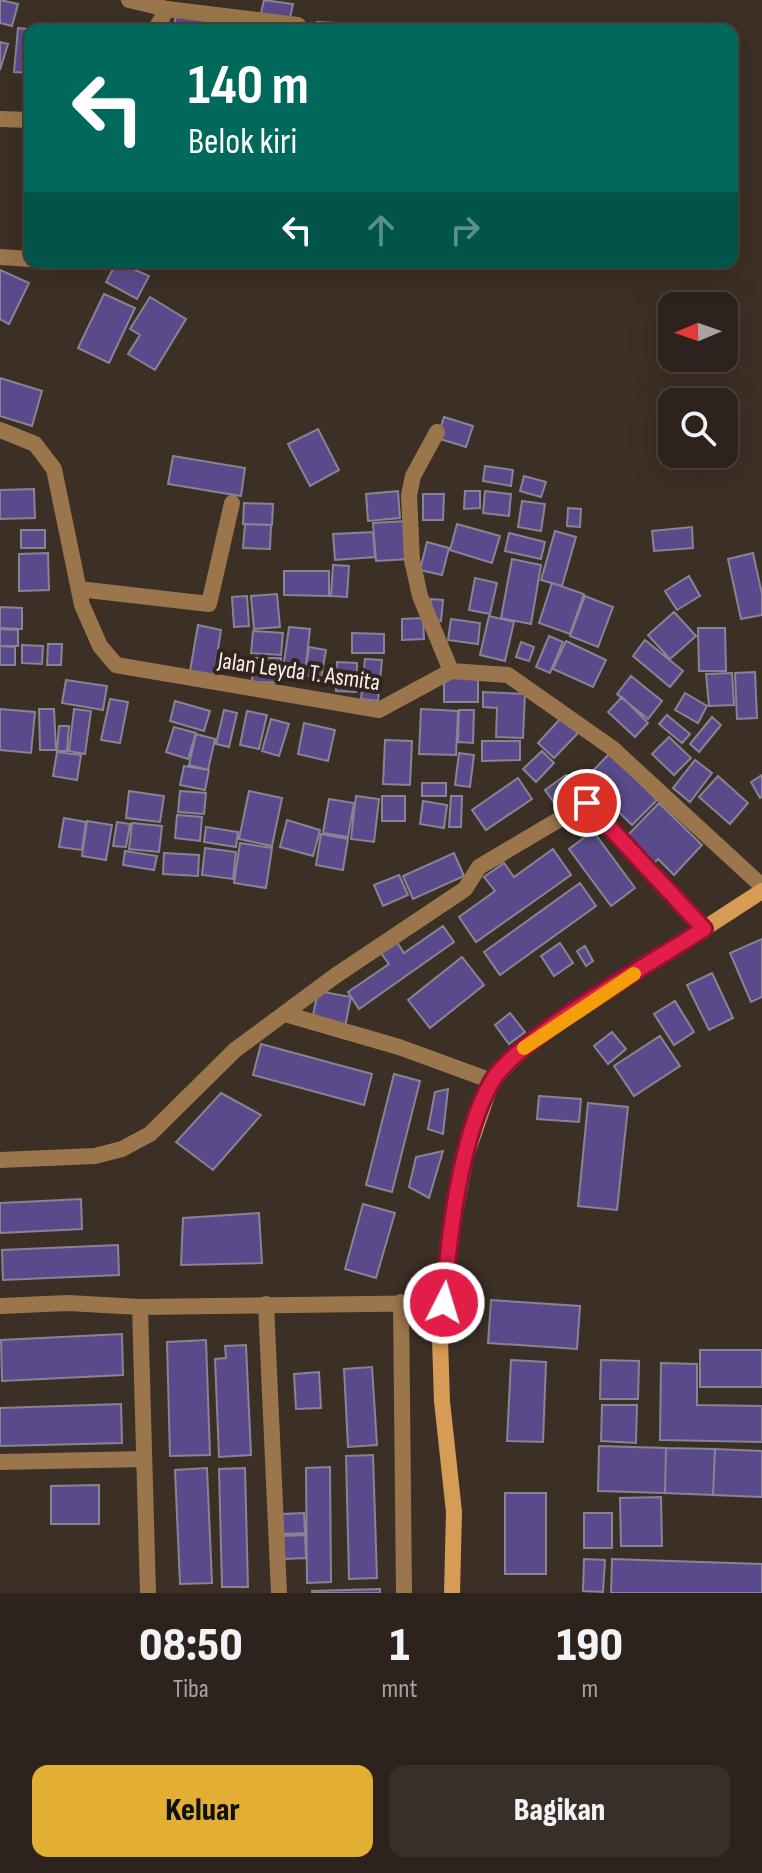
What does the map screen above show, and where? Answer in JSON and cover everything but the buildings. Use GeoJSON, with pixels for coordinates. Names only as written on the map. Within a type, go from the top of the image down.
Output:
{"type":"FeatureCollection","features":[{"type":"Feature","properties":{"kind":"main road"},"geometry":{"type":"LineString","coordinates":[[452,1593],[454,1512],[441,1370],[444,1303],[449,1244],[466,1156],[492,1081],[531,1041],[762,889]]}},
{"type":"Feature","properties":{"kind":"street"},"geometry":{"type":"LineString","coordinates":[[129,0],[167,9],[290,24]]}},
{"type":"Feature","properties":{"kind":"street"},"geometry":{"type":"LineString","coordinates":[[158,24],[167,9]]}},
{"type":"Feature","properties":{"kind":"street"},"geometry":{"type":"LineString","coordinates":[[0,119],[24,120]]}},
{"type":"Feature","properties":{"kind":"street"},"geometry":{"type":"LineString","coordinates":[[0,257],[24,259]]}},
{"type":"Feature","properties":{"kind":"street","name":"Jalan Leyda T. Asmita"},"geometry":{"type":"LineString","coordinates":[[0,430],[35,444],[54,469],[82,605],[100,646],[116,665],[379,710],[451,671],[494,672],[522,682],[612,748],[762,889]]}},
{"type":"Feature","properties":{"kind":"street"},"geometry":{"type":"LineString","coordinates":[[437,432],[413,476],[409,495],[412,560],[420,596],[451,671]]}},
{"type":"Feature","properties":{"kind":"street"},"geometry":{"type":"LineString","coordinates":[[79,589],[209,604],[232,503]]}},
{"type":"Feature","properties":{"kind":"street"},"geometry":{"type":"LineString","coordinates":[[0,1160],[95,1156],[122,1149],[150,1134],[235,1050],[335,976],[465,889],[479,867],[587,803],[704,929]]}},
{"type":"Feature","properties":{"kind":"street"},"geometry":{"type":"LineString","coordinates":[[285,1014],[399,1047],[492,1081]]}},
{"type":"Feature","properties":{"kind":"street"},"geometry":{"type":"LineString","coordinates":[[401,1302],[404,1593]]}},
{"type":"Feature","properties":{"kind":"street"},"geometry":{"type":"LineString","coordinates":[[0,1306],[68,1303],[140,1307],[444,1303]]}},
{"type":"Feature","properties":{"kind":"street"},"geometry":{"type":"LineString","coordinates":[[266,1304],[279,1593]]}},
{"type":"Feature","properties":{"kind":"street"},"geometry":{"type":"LineString","coordinates":[[140,1307],[148,1593]]}},
{"type":"Feature","properties":{"kind":"street"},"geometry":{"type":"LineString","coordinates":[[0,1462],[144,1459]]}},
{"type":"Feature","properties":{"kind":"slow traffic"},"geometry":{"type":"LineString","coordinates":[[524,1048],[634,974]]}},
{"type":"Feature","properties":{"kind":"route"},"geometry":{"type":"LineString","coordinates":[[444,1303],[449,1244],[466,1156],[492,1081],[531,1041],[704,929],[587,803]]}}]}
